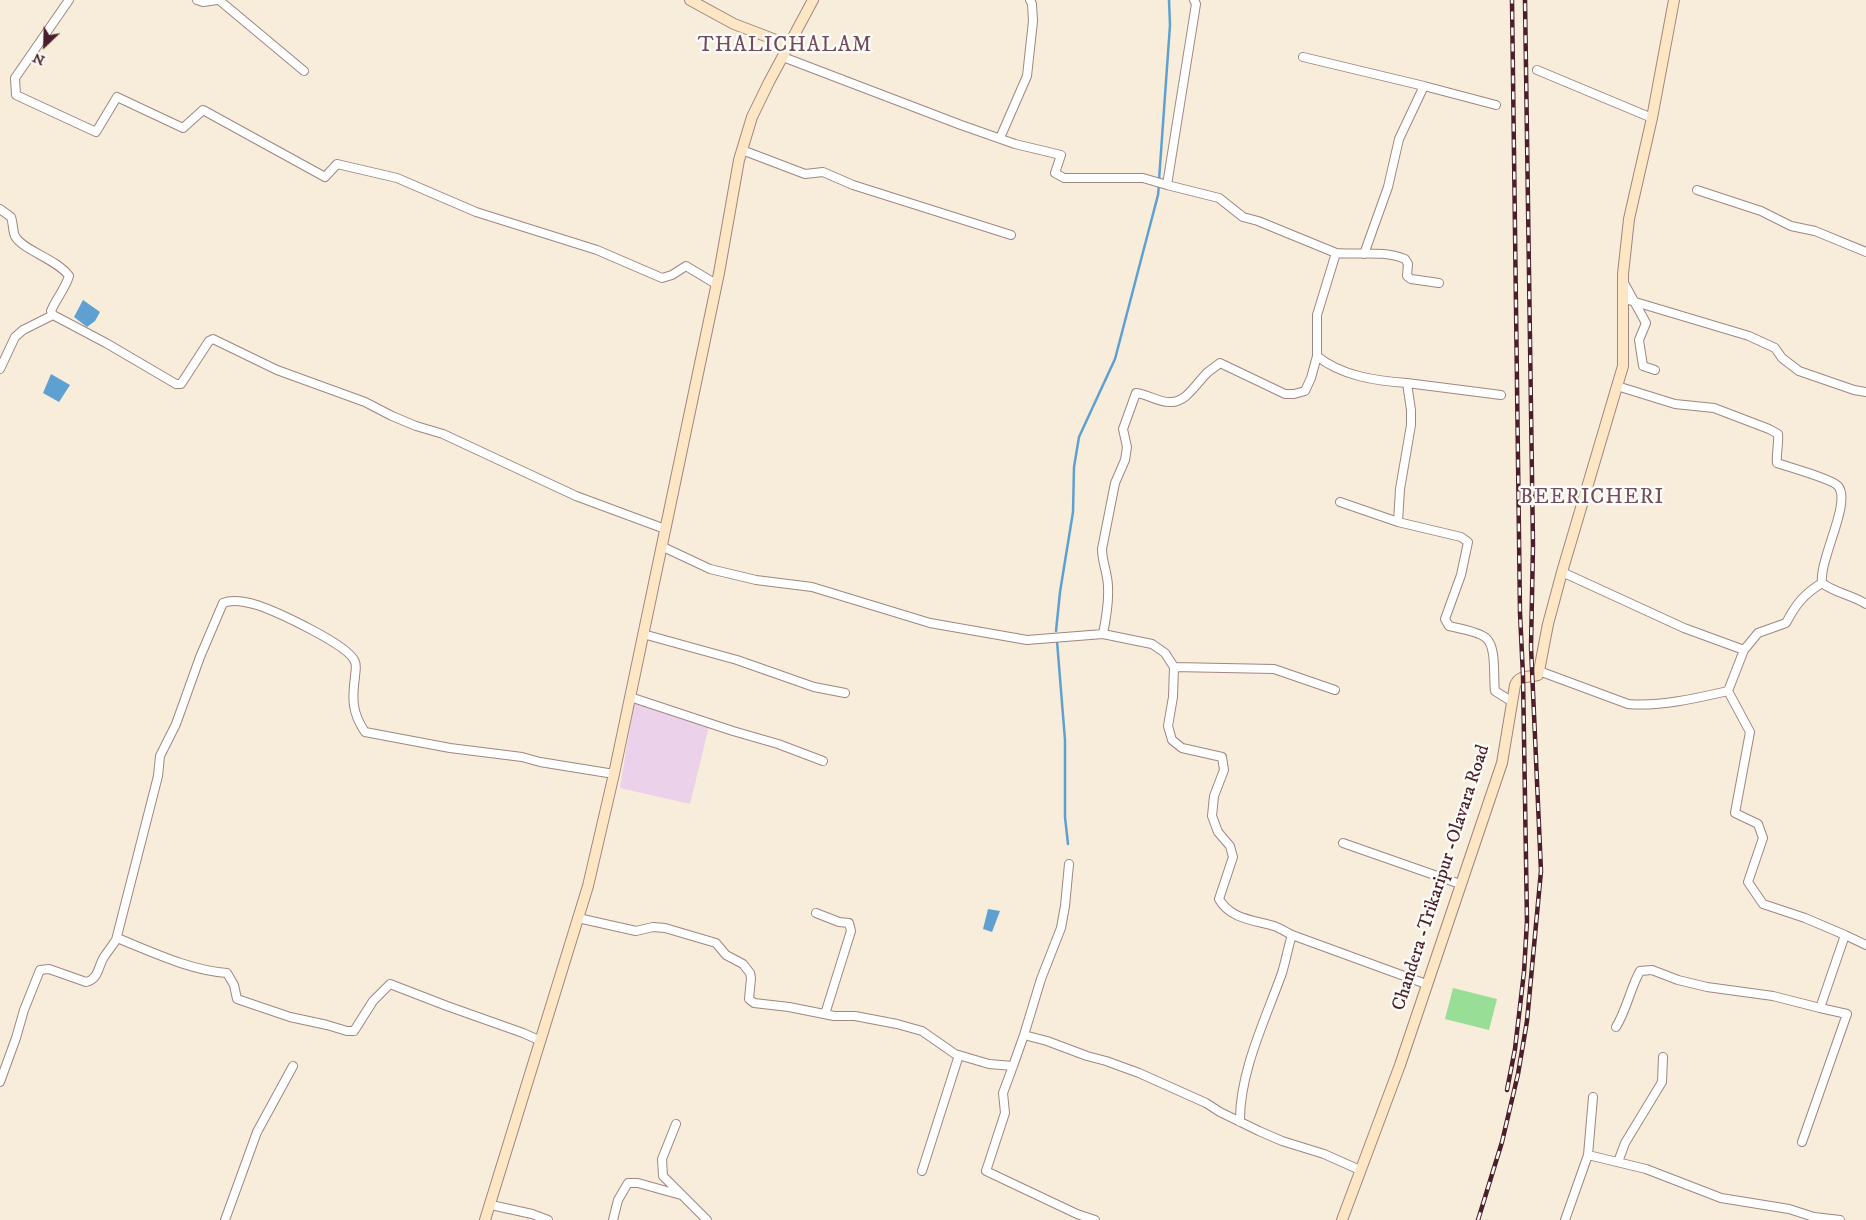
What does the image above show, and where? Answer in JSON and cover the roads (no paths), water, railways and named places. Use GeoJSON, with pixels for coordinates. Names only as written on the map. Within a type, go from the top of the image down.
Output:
{"type":"FeatureCollection","features":[{"type":"Feature","properties":{"kind":"main road"},"geometry":{"type":"LineString","coordinates":[[485,1220],[588,886],[614,774],[742,150],[752,117],[813,0]]}},
{"type":"Feature","properties":{"kind":"main road"},"geometry":{"type":"LineString","coordinates":[[1539,671],[1548,624],[1562,572],[1623,366],[1622,298],[1630,219],[1652,118],[1674,0]]}},
{"type":"Feature","properties":{"kind":"main road"},"geometry":{"type":"LineString","coordinates":[[696,2],[734,24],[789,45]]}},
{"type":"Feature","properties":{"kind":"main road","name":"Chandera -Trikaripur -Olavara Road"},"geometry":{"type":"LineString","coordinates":[[1342,1220],[1400,1065],[1502,763],[1511,701],[1517,680],[1523,676],[1538,674],[1539,671]]}},
{"type":"Feature","properties":{"kind":"street"},"geometry":{"type":"LineString","coordinates":[[69,0],[15,78],[16,95],[96,132],[118,97],[184,128],[203,110],[325,177],[337,164],[397,178],[476,212],[597,250],[662,278],[672,275],[686,266],[716,284]]}},
{"type":"Feature","properties":{"kind":"street"},"geometry":{"type":"LineString","coordinates":[[197,0],[203,2],[218,0],[304,71]]}},
{"type":"Feature","properties":{"kind":"street"},"geometry":{"type":"LineString","coordinates":[[1000,138],[1027,76],[1033,21],[1030,0]]}},
{"type":"Feature","properties":{"kind":"street"},"geometry":{"type":"LineString","coordinates":[[1162,183],[1196,4],[1194,0]]}},
{"type":"Feature","properties":{"kind":"street"},"geometry":{"type":"LineString","coordinates":[[783,57],[1000,138],[1062,155],[1056,173],[1064,178],[1144,178],[1219,198],[1243,217],[1258,221],[1336,252],[1355,255],[1400,256],[1408,264],[1407,276],[1411,279],[1439,283]]}},
{"type":"Feature","properties":{"kind":"street"},"geometry":{"type":"LineString","coordinates":[[1303,57],[1496,105]]}},
{"type":"Feature","properties":{"kind":"street"},"geometry":{"type":"LineString","coordinates":[[1537,70],[1652,118]]}},
{"type":"Feature","properties":{"kind":"street"},"geometry":{"type":"LineString","coordinates":[[1364,254],[1388,187],[1399,139],[1424,86]]}},
{"type":"Feature","properties":{"kind":"street"},"geometry":{"type":"LineString","coordinates":[[742,150],[805,174],[823,172],[853,185],[1011,235]]}},
{"type":"Feature","properties":{"kind":"street"},"geometry":{"type":"LineString","coordinates":[[1697,190],[1761,211],[1791,226],[1815,231],[1866,252]]}},
{"type":"Feature","properties":{"kind":"street"},"geometry":{"type":"LineString","coordinates":[[0,209],[11,217],[17,238],[63,268],[69,276],[67,284],[51,311],[53,315],[106,343],[176,384],[181,384],[209,341],[213,339],[277,370],[365,402],[416,426],[444,434],[576,496],[665,529]]}},
{"type":"Feature","properties":{"kind":"street"},"geometry":{"type":"LineString","coordinates":[[1103,634],[1108,588],[1106,568],[1102,558],[1103,541],[1115,483],[1125,460],[1127,447],[1124,429],[1136,393],[1171,402],[1181,400],[1207,373],[1220,363],[1285,394],[1294,394],[1305,390],[1311,378],[1317,356],[1317,315],[1336,252]]}},
{"type":"Feature","properties":{"kind":"street"},"geometry":{"type":"LineString","coordinates":[[1623,281],[1646,323],[1639,340],[1643,366],[1655,370]]}},
{"type":"Feature","properties":{"kind":"street"},"geometry":{"type":"LineString","coordinates":[[1622,298],[1749,336],[1775,348],[1782,358],[1799,371],[1854,390],[1866,392]]}},
{"type":"Feature","properties":{"kind":"street"},"geometry":{"type":"LineString","coordinates":[[0,369],[15,338],[23,330],[53,315]]}},
{"type":"Feature","properties":{"kind":"street"},"geometry":{"type":"LineString","coordinates":[[1317,356],[1324,362],[1361,377],[1501,395]]}},
{"type":"Feature","properties":{"kind":"street"},"geometry":{"type":"LineString","coordinates":[[1398,522],[1400,489],[1411,424],[1407,383]]}},
{"type":"Feature","properties":{"kind":"street"},"geometry":{"type":"LineString","coordinates":[[1617,386],[1675,404],[1714,408],[1769,429],[1778,434],[1779,444],[1776,463],[1827,479],[1838,486],[1842,495],[1839,518],[1827,549],[1822,582]]}},
{"type":"Feature","properties":{"kind":"street"},"geometry":{"type":"LineString","coordinates":[[1340,502],[1398,522],[1461,537],[1468,542],[1446,619],[1449,626],[1486,637],[1491,645],[1493,656],[1495,691],[1511,701]]}},
{"type":"Feature","properties":{"kind":"street"},"geometry":{"type":"LineString","coordinates":[[661,546],[710,568],[756,580],[812,587],[930,623],[1027,640],[1103,634],[1152,644],[1165,653],[1174,667],[1173,697],[1168,726],[1172,740],[1182,748],[1222,758],[1224,770],[1214,796],[1212,816],[1218,832],[1230,846],[1233,857],[1219,899],[1223,906],[1242,918],[1275,927],[1426,984]]}},
{"type":"Feature","properties":{"kind":"street"},"geometry":{"type":"LineString","coordinates":[[1562,572],[1684,628],[1744,650]]}},
{"type":"Feature","properties":{"kind":"street"},"geometry":{"type":"LineString","coordinates":[[1822,582],[1829,588],[1856,598],[1866,604]]}},
{"type":"Feature","properties":{"kind":"street"},"geometry":{"type":"LineString","coordinates":[[1822,582],[1808,591],[1794,608],[1786,623],[1758,633],[1744,650],[1728,691],[1750,732],[1735,813],[1758,824],[1763,838],[1748,882],[1763,904],[1805,918],[1866,944]]}},
{"type":"Feature","properties":{"kind":"street"},"geometry":{"type":"LineString","coordinates":[[0,1082],[24,1010],[40,970],[49,969],[86,982],[91,980],[96,976],[103,958],[117,938],[124,904],[133,876],[158,776],[160,756],[176,724],[218,613],[223,603],[228,600],[257,605],[317,631],[351,654],[356,663],[353,694],[354,712],[365,732],[450,748],[522,756],[540,762],[614,774]]}},
{"type":"Feature","properties":{"kind":"street"},"geometry":{"type":"LineString","coordinates":[[643,634],[737,660],[814,687],[845,693]]}},
{"type":"Feature","properties":{"kind":"street"},"geometry":{"type":"LineString","coordinates":[[1174,667],[1274,669],[1335,690]]}},
{"type":"Feature","properties":{"kind":"street"},"geometry":{"type":"LineString","coordinates":[[1539,671],[1607,697],[1634,704],[1660,703],[1728,691]]}},
{"type":"Feature","properties":{"kind":"street"},"geometry":{"type":"LineString","coordinates":[[630,696],[733,731],[778,744],[823,761]]}},
{"type":"Feature","properties":{"kind":"street"},"geometry":{"type":"LineString","coordinates":[[1343,843],[1460,884]]}},
{"type":"Feature","properties":{"kind":"street"},"geometry":{"type":"LineString","coordinates":[[1069,864],[1065,906],[1060,928],[1003,1093],[1005,1113],[986,1171],[1077,1214],[1095,1220]]}},
{"type":"Feature","properties":{"kind":"street"},"geometry":{"type":"LineString","coordinates":[[816,913],[839,922],[849,923],[851,931],[825,1014]]}},
{"type":"Feature","properties":{"kind":"street"},"geometry":{"type":"LineString","coordinates":[[578,918],[636,931],[665,928],[716,943],[726,955],[743,964],[750,973],[749,999],[754,1003],[825,1014],[855,1016],[922,1031],[959,1055],[989,1064],[1013,1066]]}},
{"type":"Feature","properties":{"kind":"street"},"geometry":{"type":"LineString","coordinates":[[1240,1122],[1240,1104],[1246,1077],[1271,999],[1282,972],[1292,935]]}},
{"type":"Feature","properties":{"kind":"street"},"geometry":{"type":"LineString","coordinates":[[1820,1008],[1845,936]]}},
{"type":"Feature","properties":{"kind":"street"},"geometry":{"type":"LineString","coordinates":[[117,938],[204,970],[227,973],[234,985],[238,999],[290,1017],[327,1025],[347,1032],[354,1031],[373,1001],[390,984],[523,1032],[541,1041]]}},
{"type":"Feature","properties":{"kind":"street"},"geometry":{"type":"LineString","coordinates":[[1616,1027],[1624,1014],[1640,971],[1652,970],[1678,980],[1707,987],[1773,996],[1847,1014],[1802,1142]]}},
{"type":"Feature","properties":{"kind":"street"},"geometry":{"type":"LineString","coordinates":[[1024,1035],[1047,1041],[1087,1056],[1106,1060],[1139,1073],[1206,1103],[1240,1122],[1282,1141],[1324,1154],[1360,1170]]}},
{"type":"Feature","properties":{"kind":"street"},"geometry":{"type":"LineString","coordinates":[[922,1171],[959,1055]]}},
{"type":"Feature","properties":{"kind":"street"},"geometry":{"type":"LineString","coordinates":[[1618,1162],[1625,1143],[1662,1082],[1663,1056]]}},
{"type":"Feature","properties":{"kind":"street"},"geometry":{"type":"LineString","coordinates":[[225,1220],[257,1132],[294,1066]]}},
{"type":"Feature","properties":{"kind":"street"},"geometry":{"type":"LineString","coordinates":[[1565,1220],[1588,1155],[1593,1097]]}},
{"type":"Feature","properties":{"kind":"street"},"geometry":{"type":"LineString","coordinates":[[676,1124],[662,1159],[663,1176],[708,1220]]}},
{"type":"Feature","properties":{"kind":"street"},"geometry":{"type":"LineString","coordinates":[[1588,1155],[1666,1175],[1720,1198],[1789,1209],[1814,1217],[1840,1220]]}},
{"type":"Feature","properties":{"kind":"street"},"geometry":{"type":"LineString","coordinates":[[613,1220],[618,1200],[628,1183],[638,1183],[685,1196]]}},
{"type":"Feature","properties":{"kind":"street"},"geometry":{"type":"LineString","coordinates":[[491,1205],[532,1214],[548,1220]]}},
{"type":"Feature","properties":{"kind":"water"},"geometry":{"type":"Polygon","coordinates":[[[83,300],[100,312],[95,321],[87,327],[74,317],[83,300]]]}},
{"type":"Feature","properties":{"kind":"water"},"geometry":{"type":"Polygon","coordinates":[[[51,374],[70,385],[59,402],[43,393],[51,374]]]}},
{"type":"Feature","properties":{"kind":"water"},"geometry":{"type":"Polygon","coordinates":[[[988,909],[1000,911],[992,932],[983,929],[988,909]]]}},
{"type":"Feature","properties":{"kind":"waterway"},"geometry":{"type":"LineString","coordinates":[[1159,180],[1170,25],[1169,0]]}},
{"type":"Feature","properties":{"kind":"waterway"},"geometry":{"type":"LineString","coordinates":[[1056,631],[1060,592],[1073,512],[1074,467],[1079,437],[1115,359],[1159,185]]}},
{"type":"Feature","properties":{"kind":"waterway"},"geometry":{"type":"LineString","coordinates":[[1057,641],[1065,740],[1065,817],[1068,844]]}},
{"type":"Feature","properties":{"kind":"railway"},"geometry":{"type":"LineString","coordinates":[[1507,1090],[1515,1049],[1524,972],[1527,921],[1523,676],[1520,613],[1512,0]]}},
{"type":"Feature","properties":{"kind":"railway"},"geometry":{"type":"LineString","coordinates":[[1478,1220],[1502,1142],[1518,1074],[1527,1021],[1541,871],[1531,647],[1533,545],[1525,0]]}},
{"type":"Feature","properties":{"kind":"district","name":"THALICHALAM"},"geometry":{"type":"Point","coordinates":[785,47]}},
{"type":"Feature","properties":{"kind":"district","name":"BEERICHERI"},"geometry":{"type":"Point","coordinates":[1592,499]}}]}
